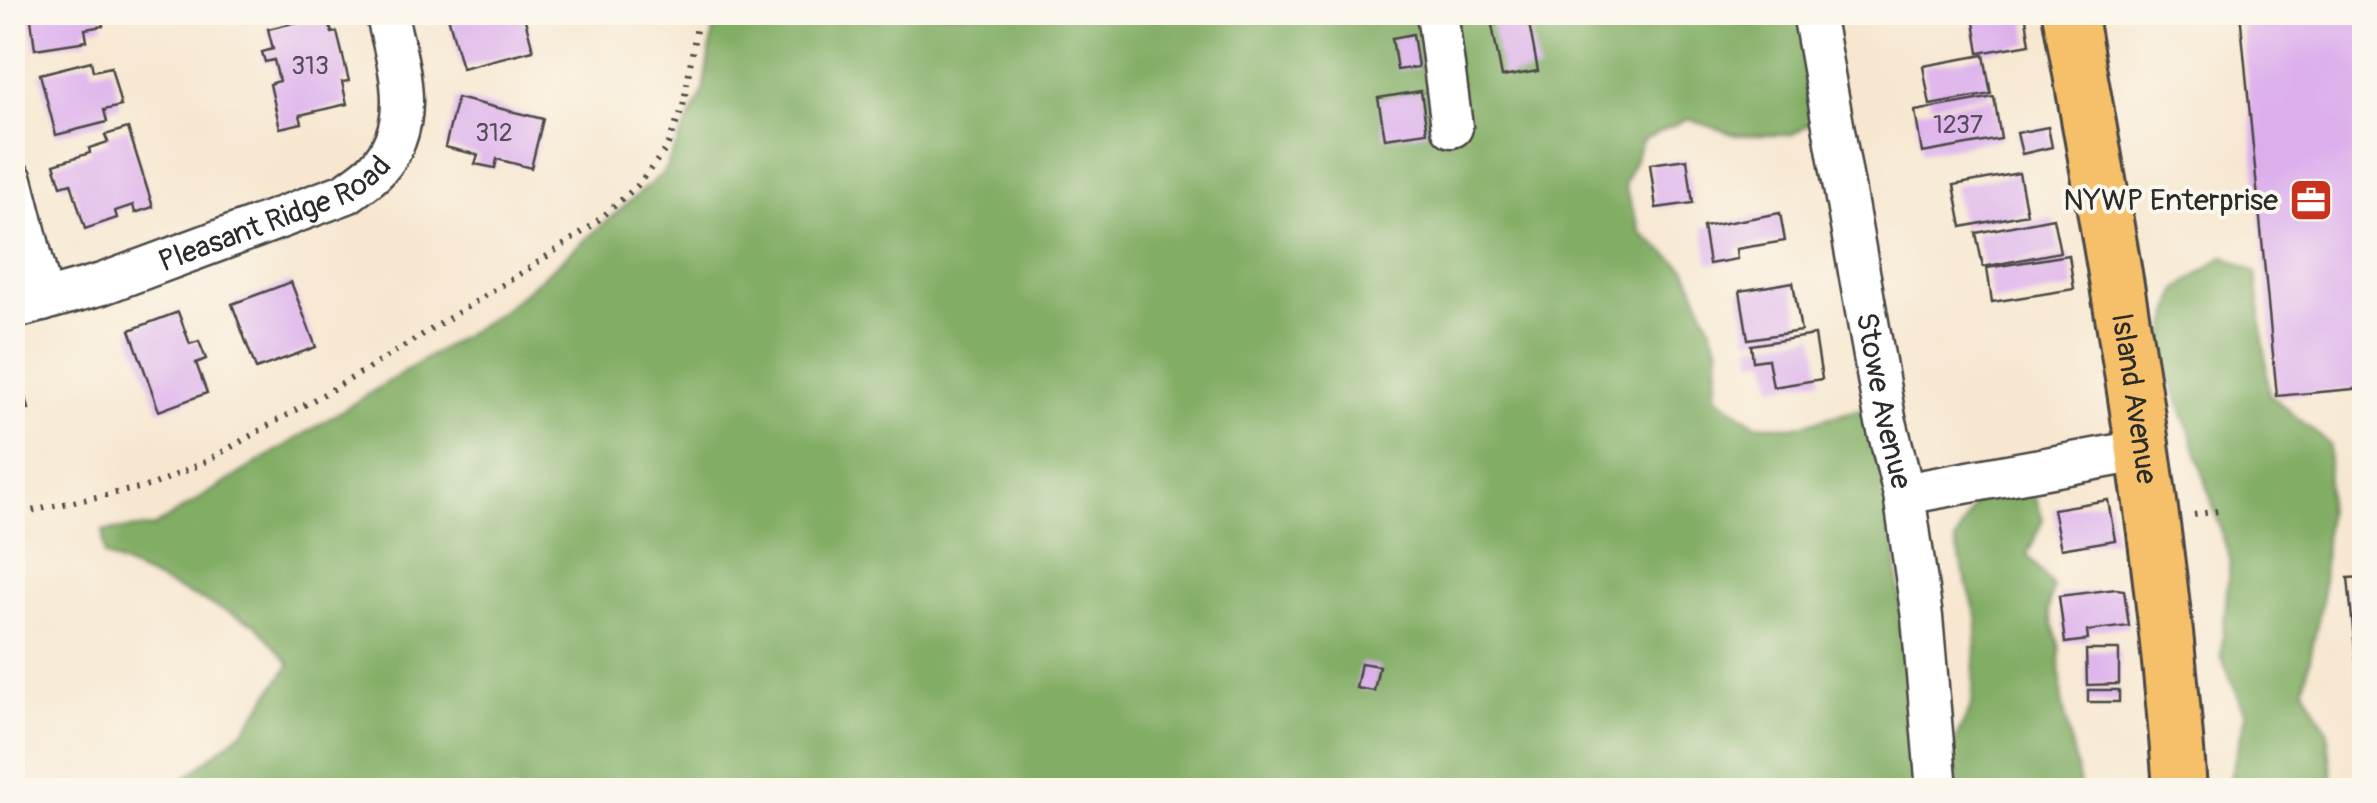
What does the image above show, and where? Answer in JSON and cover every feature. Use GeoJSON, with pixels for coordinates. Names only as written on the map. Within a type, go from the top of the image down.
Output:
{"type":"FeatureCollection","features":[{"type":"Feature","properties":{"kind":"main road","name":"Island Avenue"},"geometry":{"type":"LineString","coordinates":[[2068,12],[2144,450],[2171,658],[2180,790]]}},
{"type":"Feature","properties":{"kind":"street","name":"Pleasant Ridge Road"},"geometry":{"type":"LineString","coordinates":[[28,305],[120,278],[347,193],[378,168],[398,133],[405,92],[386,12]]}},
{"type":"Feature","properties":{"kind":"street"},"geometry":{"type":"LineString","coordinates":[[1437,12],[1452,126]]}},
{"type":"Feature","properties":{"kind":"street","name":"Stowe Avenue"},"geometry":{"type":"LineString","coordinates":[[1813,12],[1885,418],[1904,494],[1922,617],[1938,790]]}},
{"type":"Feature","properties":{"kind":"street"},"geometry":{"type":"LineString","coordinates":[[12,180],[28,305]]}},
{"type":"Feature","properties":{"kind":"street"},"geometry":{"type":"LineString","coordinates":[[1904,494],[2144,450]]}},
{"type":"Feature","properties":{"kind":"path"},"geometry":{"type":"LineString","coordinates":[[12,514],[153,486],[203,463],[366,370],[593,225],[637,186],[666,149],[683,107],[699,12]]}},
{"type":"Feature","properties":{"kind":"green space"},"geometry":{"type":"Polygon","coordinates":[[[716,13],[1808,13],[1827,113],[1791,135],[1736,135],[1689,119],[1643,139],[1624,185],[1641,233],[1687,270],[1719,348],[1716,396],[1755,424],[1792,427],[1880,404],[1920,790],[171,790],[245,729],[290,664],[255,624],[104,556],[103,531],[154,527],[501,312],[663,173],[703,92],[716,13]]]}},
{"type":"Feature","properties":{"kind":"green space"},"geometry":{"type":"Polygon","coordinates":[[[2224,256],[2256,273],[2269,394],[2330,445],[2322,600],[2304,688],[2327,730],[2334,790],[2233,790],[2230,779],[2246,714],[2221,656],[2230,560],[2191,434],[2160,353],[2177,290],[2224,256]]]}},
{"type":"Feature","properties":{"kind":"green space"},"geometry":{"type":"Polygon","coordinates":[[[2028,478],[2043,519],[2027,555],[2053,587],[2048,611],[2059,644],[2062,701],[2081,790],[1942,790],[1942,768],[1972,705],[1978,620],[1955,542],[1982,488],[2028,478]]]}},
{"type":"Feature","properties":{"kind":"building"},"geometry":{"type":"Polygon","coordinates":[[[30,12],[101,12],[103,26],[85,29],[87,41],[35,49],[30,12]]]}},
{"type":"Feature","properties":{"kind":"building"},"geometry":{"type":"Polygon","coordinates":[[[447,12],[523,12],[533,50],[462,68],[447,12]]]}},
{"type":"Feature","properties":{"kind":"building"},"geometry":{"type":"Polygon","coordinates":[[[2025,12],[2030,44],[1979,53],[1973,16],[2025,12]]]}},
{"type":"Feature","properties":{"kind":"building","name":"NYWP Enterprise"},"geometry":{"type":"Polygon","coordinates":[[[2240,12],[2364,12],[2364,388],[2277,396],[2240,12]]]}},
{"type":"Feature","properties":{"kind":"building"},"geometry":{"type":"Polygon","coordinates":[[[327,15],[332,33],[337,32],[349,81],[342,82],[347,104],[300,115],[302,123],[280,128],[270,84],[279,81],[274,60],[265,62],[262,52],[273,49],[268,29],[327,15]]]}},
{"type":"Feature","properties":{"kind":"building"},"geometry":{"type":"Polygon","coordinates":[[[1528,18],[1538,71],[1502,77],[1492,25],[1528,18]]]}},
{"type":"Feature","properties":{"kind":"building"},"geometry":{"type":"Polygon","coordinates":[[[1413,34],[1418,67],[1397,70],[1392,38],[1413,34]]]}},
{"type":"Feature","properties":{"kind":"building"},"geometry":{"type":"Polygon","coordinates":[[[1984,55],[1991,94],[1930,105],[1923,66],[1984,55]]]}},
{"type":"Feature","properties":{"kind":"building"},"geometry":{"type":"Polygon","coordinates":[[[91,61],[93,71],[111,67],[121,106],[104,110],[107,122],[56,135],[40,74],[91,61]]]}},
{"type":"Feature","properties":{"kind":"building"},"geometry":{"type":"Polygon","coordinates":[[[1421,91],[1427,132],[1385,138],[1378,98],[1421,91]]]}},
{"type":"Feature","properties":{"kind":"building"},"geometry":{"type":"Polygon","coordinates":[[[1994,97],[2001,139],[1922,153],[1915,111],[1994,97]]]}},
{"type":"Feature","properties":{"kind":"building"},"geometry":{"type":"Polygon","coordinates":[[[457,98],[543,119],[531,168],[497,159],[495,168],[475,164],[478,155],[445,147],[457,98]]]}},
{"type":"Feature","properties":{"kind":"building"},"geometry":{"type":"Polygon","coordinates":[[[2048,127],[2052,147],[2022,154],[2017,133],[2048,127]]]}},
{"type":"Feature","properties":{"kind":"building"},"geometry":{"type":"Polygon","coordinates":[[[128,128],[153,207],[135,213],[133,205],[115,211],[117,218],[85,229],[71,183],[61,186],[54,164],[90,153],[89,148],[108,142],[105,135],[128,128]]]}},
{"type":"Feature","properties":{"kind":"building"},"geometry":{"type":"Polygon","coordinates":[[[1687,159],[1693,203],[1656,208],[1650,164],[1687,159]]]}},
{"type":"Feature","properties":{"kind":"building"},"geometry":{"type":"Polygon","coordinates":[[[2019,173],[2027,214],[1962,227],[1954,185],[2019,173]]]}},
{"type":"Feature","properties":{"kind":"building"},"geometry":{"type":"Polygon","coordinates":[[[1780,213],[1785,241],[1736,249],[1737,259],[1709,264],[1703,227],[1780,213]]]}},
{"type":"Feature","properties":{"kind":"building"},"geometry":{"type":"Polygon","coordinates":[[[2053,218],[2060,252],[1983,267],[1976,233],[2053,218]]]}},
{"type":"Feature","properties":{"kind":"building"},"geometry":{"type":"Polygon","coordinates":[[[2069,255],[2074,289],[1992,302],[1987,268],[2069,255]]]}},
{"type":"Feature","properties":{"kind":"building"},"geometry":{"type":"Polygon","coordinates":[[[291,282],[316,347],[256,369],[232,304],[291,282]]]}},
{"type":"Feature","properties":{"kind":"building"},"geometry":{"type":"Polygon","coordinates":[[[1793,282],[1801,331],[1748,339],[1740,291],[1793,282]]]}},
{"type":"Feature","properties":{"kind":"building"},"geometry":{"type":"Polygon","coordinates":[[[178,312],[190,344],[199,341],[206,359],[196,363],[207,393],[159,411],[130,330],[178,312]]]}},
{"type":"Feature","properties":{"kind":"building"},"geometry":{"type":"Polygon","coordinates":[[[1815,335],[1822,379],[1773,387],[1768,359],[1753,361],[1751,345],[1815,335]]]}},
{"type":"Feature","properties":{"kind":"building"},"geometry":{"type":"Polygon","coordinates":[[[17,362],[29,409],[12,414],[12,363],[17,362]]]}},
{"type":"Feature","properties":{"kind":"building"},"geometry":{"type":"Polygon","coordinates":[[[2108,500],[2115,540],[2061,549],[2053,509],[2108,500]]]}},
{"type":"Feature","properties":{"kind":"building"},"geometry":{"type":"Polygon","coordinates":[[[2364,577],[2364,680],[2358,681],[2348,578],[2364,577]]]}},
{"type":"Feature","properties":{"kind":"building"},"geometry":{"type":"Polygon","coordinates":[[[2124,590],[2129,626],[2087,631],[2088,640],[2065,643],[2059,596],[2124,590]]]}},
{"type":"Feature","properties":{"kind":"building"},"geometry":{"type":"Polygon","coordinates":[[[2086,650],[2119,650],[2119,684],[2087,685],[2086,650]]]}},
{"type":"Feature","properties":{"kind":"building"},"geometry":{"type":"Polygon","coordinates":[[[1361,663],[1379,666],[1374,691],[1356,688],[1361,663]]]}},
{"type":"Feature","properties":{"kind":"building"},"geometry":{"type":"Polygon","coordinates":[[[2088,690],[2119,690],[2119,702],[2088,702],[2088,690]]]}},
{"type":"Feature","properties":{"kind":"place","name":"NYWP Enterprise"},"geometry":{"type":"Point","coordinates":[2311,200]}}]}
